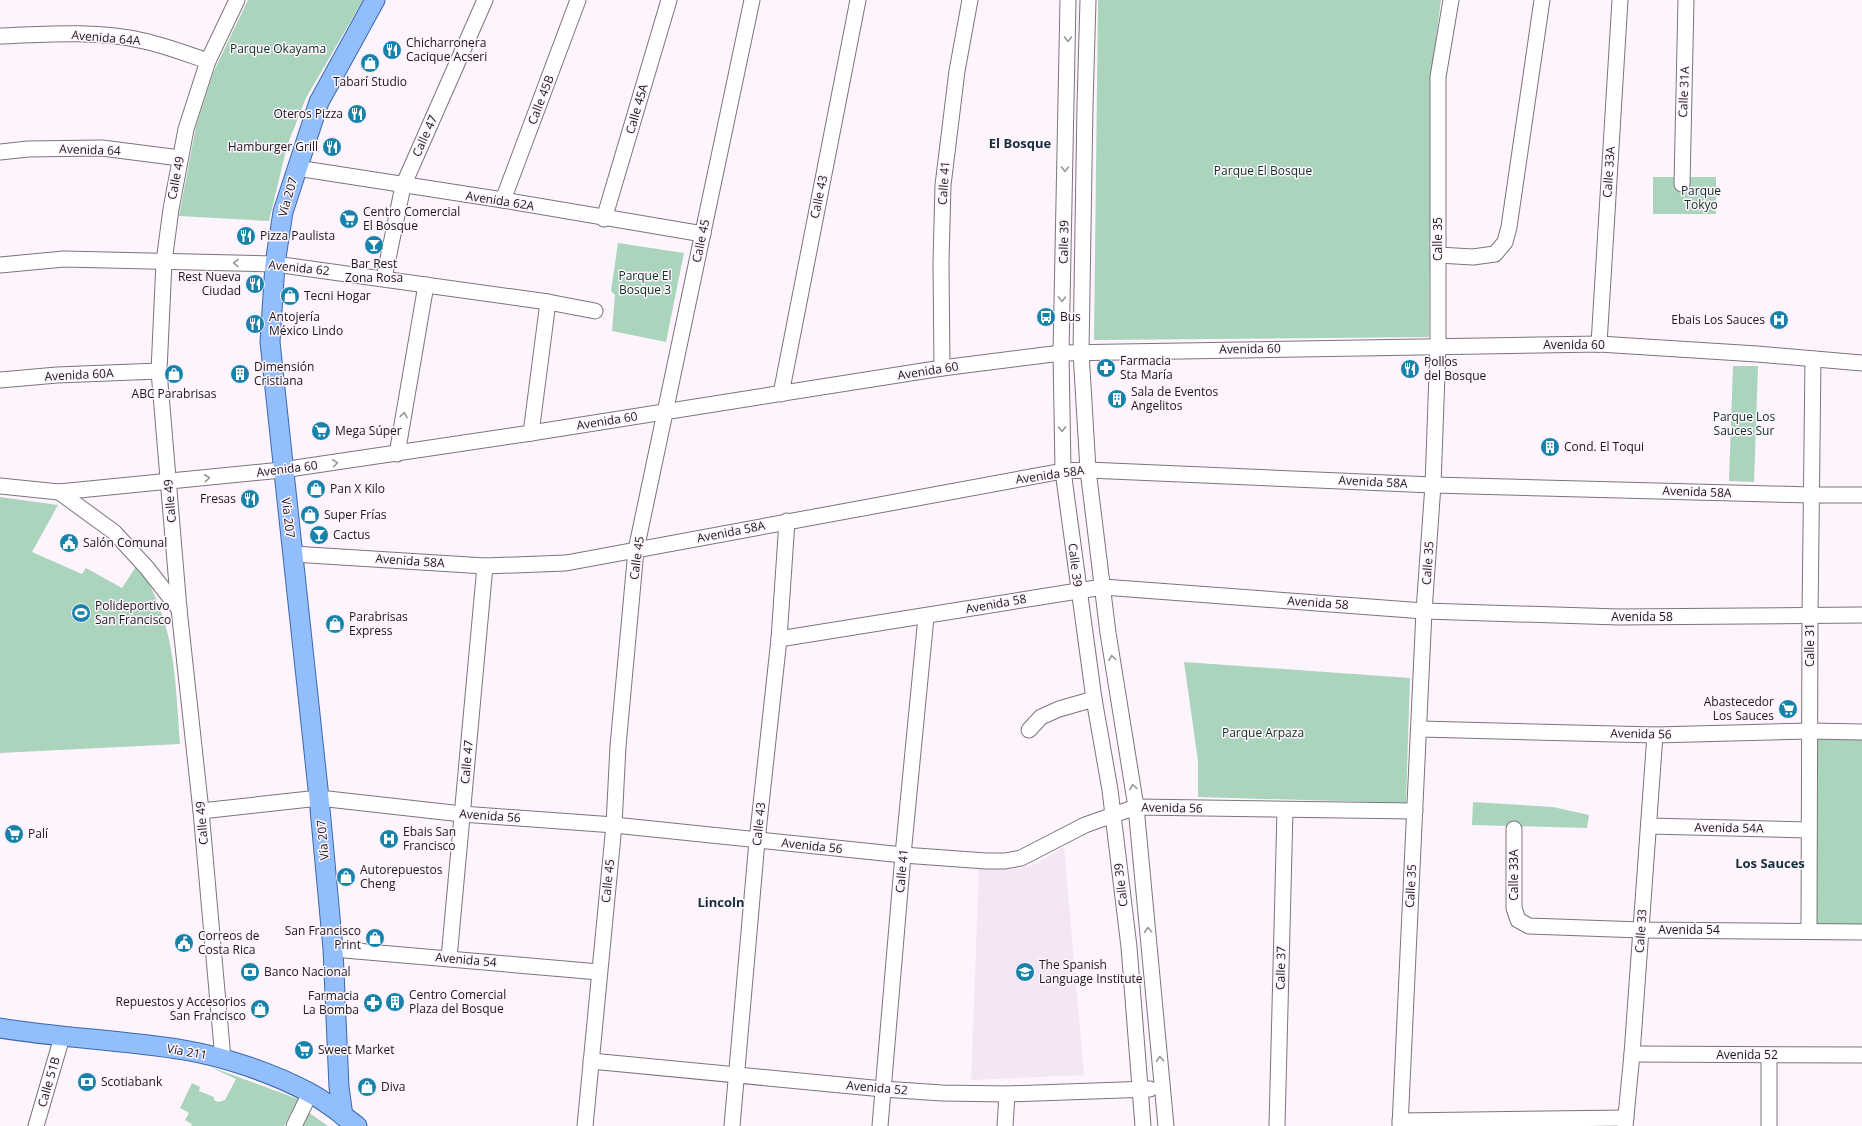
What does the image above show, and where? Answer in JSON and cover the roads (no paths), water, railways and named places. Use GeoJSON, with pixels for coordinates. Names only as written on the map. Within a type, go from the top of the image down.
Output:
{"type":"FeatureCollection","features":[{"type":"Feature","properties":{"kind":"main road","name":"Vía 207"},"geometry":{"type":"LineString","coordinates":[[350,1121],[339,1087],[339,1055],[333,949],[319,798],[293,554],[282,470],[270,342],[275,264],[283,212],[296,168],[319,102],[375,0]]}},
{"type":"Feature","properties":{"kind":"main road","name":"Vía 211"},"geometry":{"type":"LineString","coordinates":[[0,1028],[62,1037],[185,1050],[223,1059],[269,1075],[310,1093],[350,1121]]}},
{"type":"Feature","properties":{"kind":"main road","name":"Vía 207"},"geometry":{"type":"LineString","coordinates":[[339,1055],[362,1126]]}},
{"type":"Feature","properties":{"kind":"street","name":"Calle 49"},"geometry":{"type":"LineString","coordinates":[[223,1059],[201,811],[179,609],[159,371],[164,262],[170,209],[186,129],[208,61],[237,0]]}},
{"type":"Feature","properties":{"kind":"street","name":"Calle 47"},"geometry":{"type":"LineString","coordinates":[[384,278],[403,186],[485,0]]}},
{"type":"Feature","properties":{"kind":"street","name":"Calle 45B"},"geometry":{"type":"LineString","coordinates":[[503,200],[578,0]]}},
{"type":"Feature","properties":{"kind":"street","name":"Calle 45A"},"geometry":{"type":"LineString","coordinates":[[604,219],[669,0]]}},
{"type":"Feature","properties":{"kind":"street","name":"Calle 45"},"geometry":{"type":"LineString","coordinates":[[585,1126],[614,825],[618,746],[636,550],[752,0]]}},
{"type":"Feature","properties":{"kind":"street","name":"Calle 43"},"geometry":{"type":"LineString","coordinates":[[781,394],[858,0]]}},
{"type":"Feature","properties":{"kind":"street","name":"Calle 41"},"geometry":{"type":"LineString","coordinates":[[942,368],[941,263],[943,185],[957,71],[970,0]]}},
{"type":"Feature","properties":{"kind":"street","name":"Calle 39"},"geometry":{"type":"LineString","coordinates":[[1068,0],[1061,353],[1063,471],[1078,590],[1112,814],[1129,947],[1143,1126]]}},
{"type":"Feature","properties":{"kind":"street","name":"Calle 39"},"geometry":{"type":"LineString","coordinates":[[1088,0],[1081,352],[1088,470],[1108,633],[1136,807],[1166,1126]]}},
{"type":"Feature","properties":{"kind":"street","name":"Calle 35"},"geometry":{"type":"LineString","coordinates":[[1400,1124],[1420,729],[1424,611],[1433,485],[1438,346],[1438,77],[1451,0]]}},
{"type":"Feature","properties":{"kind":"street"},"geometry":{"type":"LineString","coordinates":[[1438,255],[1473,257],[1495,254],[1505,242],[1510,227],[1542,0]]}},
{"type":"Feature","properties":{"kind":"street","name":"Calle 33A"},"geometry":{"type":"LineString","coordinates":[[1599,344],[1620,0]]}},
{"type":"Feature","properties":{"kind":"street","name":"Calle 31A"},"geometry":{"type":"LineString","coordinates":[[1682,184],[1686,0]]}},
{"type":"Feature","properties":{"kind":"street","name":"Avenida 64A"},"geometry":{"type":"LineString","coordinates":[[0,36],[80,34],[110,36],[143,40],[208,61]]}},
{"type":"Feature","properties":{"kind":"street","name":"Avenida 64"},"geometry":{"type":"LineString","coordinates":[[0,152],[28,149],[102,148],[180,158]]}},
{"type":"Feature","properties":{"kind":"street","name":"Avenida 62A"},"geometry":{"type":"LineString","coordinates":[[296,168],[403,186],[503,200],[604,219],[703,234]]}},
{"type":"Feature","properties":{"kind":"street","name":"Avenida 62"},"geometry":{"type":"LineString","coordinates":[[0,265],[64,259],[275,264],[548,302],[595,311]]}},
{"type":"Feature","properties":{"kind":"street"},"geometry":{"type":"LineString","coordinates":[[397,454],[426,285]]}},
{"type":"Feature","properties":{"kind":"street"},"geometry":{"type":"LineString","coordinates":[[531,433],[548,302]]}},
{"type":"Feature","properties":{"kind":"street","name":"Avenida 60"},"geometry":{"type":"LineString","coordinates":[[0,486],[59,492],[282,470],[397,454],[942,368],[1061,353],[1599,344],[1757,354],[1862,363]]}},
{"type":"Feature","properties":{"kind":"street","name":"Calle 31"},"geometry":{"type":"LineString","coordinates":[[1809,931],[1810,616],[1813,359]]}},
{"type":"Feature","properties":{"kind":"street","name":"Avenida 60A"},"geometry":{"type":"LineString","coordinates":[[0,380],[57,375],[159,371]]}},
{"type":"Feature","properties":{"kind":"street","name":"Avenida 58A"},"geometry":{"type":"LineString","coordinates":[[293,554],[485,566],[566,563],[1063,471],[1088,470],[1433,485],[1811,496],[1862,495]]}},
{"type":"Feature","properties":{"kind":"street"},"geometry":{"type":"LineString","coordinates":[[59,492],[114,532],[147,568],[179,609]]}},
{"type":"Feature","properties":{"kind":"street","name":"Calle 43"},"geometry":{"type":"LineString","coordinates":[[732,1126],[735,1074],[757,841],[779,639],[787,522]]}},
{"type":"Feature","properties":{"kind":"street","name":"Calle 47"},"geometry":{"type":"LineString","coordinates":[[449,958],[485,566]]}},
{"type":"Feature","properties":{"kind":"street","name":"Avenida 58"},"geometry":{"type":"LineString","coordinates":[[779,639],[926,617],[1078,590],[1103,587],[1424,611],[1619,617],[1862,615]]}},
{"type":"Feature","properties":{"kind":"street","name":"Calle 41"},"geometry":{"type":"LineString","coordinates":[[880,1126],[903,855],[926,617]]}},
{"type":"Feature","properties":{"kind":"street"},"geometry":{"type":"LineString","coordinates":[[1029,730],[1041,717],[1059,709],[1094,699]]}},
{"type":"Feature","properties":{"kind":"street","name":"Avenida 56"},"geometry":{"type":"LineString","coordinates":[[1420,729],[1655,735],[1810,731],[1862,732]]}},
{"type":"Feature","properties":{"kind":"street","name":"Calle 33"},"geometry":{"type":"LineString","coordinates":[[1625,1122],[1632,1054],[1655,735]]}},
{"type":"Feature","properties":{"kind":"street","name":"Avenida 56"},"geometry":{"type":"LineString","coordinates":[[201,811],[319,798],[462,814],[614,825],[757,841],[903,855],[986,861],[1005,861],[1021,858],[1085,824],[1136,807],[1415,811]]}},
{"type":"Feature","properties":{"kind":"street","name":"Calle 37"},"geometry":{"type":"LineString","coordinates":[[1277,1126],[1284,810]]}},
{"type":"Feature","properties":{"kind":"street","name":"Avenida 54A"},"geometry":{"type":"LineString","coordinates":[[1649,826],[1809,830]]}},
{"type":"Feature","properties":{"kind":"street","name":"Calle 33A"},"geometry":{"type":"LineString","coordinates":[[1514,829],[1514,908],[1518,920]]}},
{"type":"Feature","properties":{"kind":"street","name":"Avenida 54"},"geometry":{"type":"LineString","coordinates":[[1518,920],[1529,926],[1641,930],[1862,932]]}},
{"type":"Feature","properties":{"kind":"street","name":"Avenida 54"},"geometry":{"type":"LineString","coordinates":[[333,949],[599,972]]}},
{"type":"Feature","properties":{"kind":"street","name":"Calle 51B"},"geometry":{"type":"LineString","coordinates":[[36,1126],[62,1037]]}},
{"type":"Feature","properties":{"kind":"street","name":"Avenida 52"},"geometry":{"type":"LineString","coordinates":[[1632,1054],[1769,1056],[1862,1055]]}},
{"type":"Feature","properties":{"kind":"street"},"geometry":{"type":"LineString","coordinates":[[1769,1056],[1769,1126]]}},
{"type":"Feature","properties":{"kind":"street","name":"Avenida 52"},"geometry":{"type":"LineString","coordinates":[[591,1062],[735,1074],[883,1089],[972,1094],[1141,1090],[1163,1088]]}},
{"type":"Feature","properties":{"kind":"street"},"geometry":{"type":"LineString","coordinates":[[294,1126],[310,1093]]}},
{"type":"Feature","properties":{"kind":"street"},"geometry":{"type":"LineString","coordinates":[[1005,1126],[1007,1094]]}},
{"type":"Feature","properties":{"kind":"street"},"geometry":{"type":"LineString","coordinates":[[1400,1124],[1625,1122]]}},
{"type":"Feature","properties":{"kind":"place","name":"Chicharronera Cacique Acseri"},"geometry":{"type":"Point","coordinates":[392,50]}},
{"type":"Feature","properties":{"kind":"place","name":"Tabarí Studio"},"geometry":{"type":"Point","coordinates":[370,63]}},
{"type":"Feature","properties":{"kind":"place","name":"Oteros Pizza"},"geometry":{"type":"Point","coordinates":[357,114]}},
{"type":"Feature","properties":{"kind":"place","name":"Hamburger Grill"},"geometry":{"type":"Point","coordinates":[332,147]}},
{"type":"Feature","properties":{"kind":"place","name":"Centro Comercial El Bosque"},"geometry":{"type":"Point","coordinates":[349,219]}},
{"type":"Feature","properties":{"kind":"place","name":"Pizza Paulista"},"geometry":{"type":"Point","coordinates":[246,236]}},
{"type":"Feature","properties":{"kind":"place","name":"Bar Rest Zona Rosa"},"geometry":{"type":"Point","coordinates":[374,245]}},
{"type":"Feature","properties":{"kind":"place","name":"Rest Nueva Ciudad"},"geometry":{"type":"Point","coordinates":[255,284]}},
{"type":"Feature","properties":{"kind":"place","name":"Tecni Hogar"},"geometry":{"type":"Point","coordinates":[290,296]}},
{"type":"Feature","properties":{"kind":"place","name":"Bus"},"geometry":{"type":"Point","coordinates":[1046,317]}},
{"type":"Feature","properties":{"kind":"place","name":"Ebais Los Sauces"},"geometry":{"type":"Point","coordinates":[1779,320]}},
{"type":"Feature","properties":{"kind":"place","name":"Antojería México Lindo"},"geometry":{"type":"Point","coordinates":[255,324]}},
{"type":"Feature","properties":{"kind":"place","name":"Farmacia Sta María"},"geometry":{"type":"Point","coordinates":[1106,368]}},
{"type":"Feature","properties":{"kind":"place","name":"Pollos del Bosque"},"geometry":{"type":"Point","coordinates":[1410,369]}},
{"type":"Feature","properties":{"kind":"place","name":"ABC Parabrisas"},"geometry":{"type":"Point","coordinates":[174,374]}},
{"type":"Feature","properties":{"kind":"place","name":"Dimensión Cristiana"},"geometry":{"type":"Point","coordinates":[240,374]}},
{"type":"Feature","properties":{"kind":"place","name":"Sala de Eventos Angelitos"},"geometry":{"type":"Point","coordinates":[1117,399]}},
{"type":"Feature","properties":{"kind":"place","name":"Mega Súper"},"geometry":{"type":"Point","coordinates":[321,431]}},
{"type":"Feature","properties":{"kind":"place","name":"Cond. El Toqui"},"geometry":{"type":"Point","coordinates":[1550,447]}},
{"type":"Feature","properties":{"kind":"place","name":"Pan X Kilo"},"geometry":{"type":"Point","coordinates":[316,489]}},
{"type":"Feature","properties":{"kind":"place","name":"Fresas"},"geometry":{"type":"Point","coordinates":[250,499]}},
{"type":"Feature","properties":{"kind":"place","name":"Super Frías"},"geometry":{"type":"Point","coordinates":[310,515]}},
{"type":"Feature","properties":{"kind":"place","name":"Cactus"},"geometry":{"type":"Point","coordinates":[319,535]}},
{"type":"Feature","properties":{"kind":"place","name":"Salón Comunal"},"geometry":{"type":"Point","coordinates":[69,543]}},
{"type":"Feature","properties":{"kind":"place","name":"Polideportivo San Francisco"},"geometry":{"type":"Point","coordinates":[81,613]}},
{"type":"Feature","properties":{"kind":"place","name":"Parabrisas Express"},"geometry":{"type":"Point","coordinates":[335,624]}},
{"type":"Feature","properties":{"kind":"place","name":"Abastecedor Los Sauces"},"geometry":{"type":"Point","coordinates":[1788,709]}},
{"type":"Feature","properties":{"kind":"place","name":"Palí"},"geometry":{"type":"Point","coordinates":[14,834]}},
{"type":"Feature","properties":{"kind":"place","name":"Ebais San Francisco"},"geometry":{"type":"Point","coordinates":[389,839]}},
{"type":"Feature","properties":{"kind":"place","name":"Autorepuestos Cheng"},"geometry":{"type":"Point","coordinates":[346,877]}},
{"type":"Feature","properties":{"kind":"place","name":"San Francisco Print"},"geometry":{"type":"Point","coordinates":[375,938]}},
{"type":"Feature","properties":{"kind":"place","name":"Correos de Costa Rica"},"geometry":{"type":"Point","coordinates":[184,943]}},
{"type":"Feature","properties":{"kind":"place","name":"Banco Nacional"},"geometry":{"type":"Point","coordinates":[250,972]}},
{"type":"Feature","properties":{"kind":"place","name":"The Spanish Language Institute"},"geometry":{"type":"Point","coordinates":[1025,972]}},
{"type":"Feature","properties":{"kind":"place","name":"Centro Comercial Plaza del Bosque"},"geometry":{"type":"Point","coordinates":[395,1002]}},
{"type":"Feature","properties":{"kind":"place","name":"Farmacia La Bomba"},"geometry":{"type":"Point","coordinates":[373,1003]}},
{"type":"Feature","properties":{"kind":"place","name":"Repuestos y Accesorios San Francisco"},"geometry":{"type":"Point","coordinates":[260,1009]}},
{"type":"Feature","properties":{"kind":"place","name":"Sweet Market"},"geometry":{"type":"Point","coordinates":[304,1050]}},
{"type":"Feature","properties":{"kind":"place","name":"Scotiabank"},"geometry":{"type":"Point","coordinates":[87,1082]}},
{"type":"Feature","properties":{"kind":"place","name":"Diva"},"geometry":{"type":"Point","coordinates":[367,1087]}},
{"type":"Feature","properties":{"kind":"district","name":"El Bosque"},"geometry":{"type":"Point","coordinates":[1020,143]}},
{"type":"Feature","properties":{"kind":"district","name":"Los Sauces"},"geometry":{"type":"Point","coordinates":[1770,863]}},
{"type":"Feature","properties":{"kind":"district","name":"Lincoln"},"geometry":{"type":"Point","coordinates":[721,902]}},
{"type":"Feature","properties":{"kind":"park label","name":"Parque Okayama"},"geometry":{"type":"Point","coordinates":[278,49]}},
{"type":"Feature","properties":{"kind":"park label","name":"Parque El Bosque"},"geometry":{"type":"Point","coordinates":[1263,171]}},
{"type":"Feature","properties":{"kind":"park label","name":"Parque Tokyo"},"geometry":{"type":"Point","coordinates":[1701,198]}},
{"type":"Feature","properties":{"kind":"park label","name":"Parque El Bosque 3"},"geometry":{"type":"Point","coordinates":[645,283]}},
{"type":"Feature","properties":{"kind":"park label","name":"Parque Los Sauces Sur"},"geometry":{"type":"Point","coordinates":[1744,424]}},
{"type":"Feature","properties":{"kind":"park label","name":"Parque Arpaza"},"geometry":{"type":"Point","coordinates":[1263,733]}}]}
